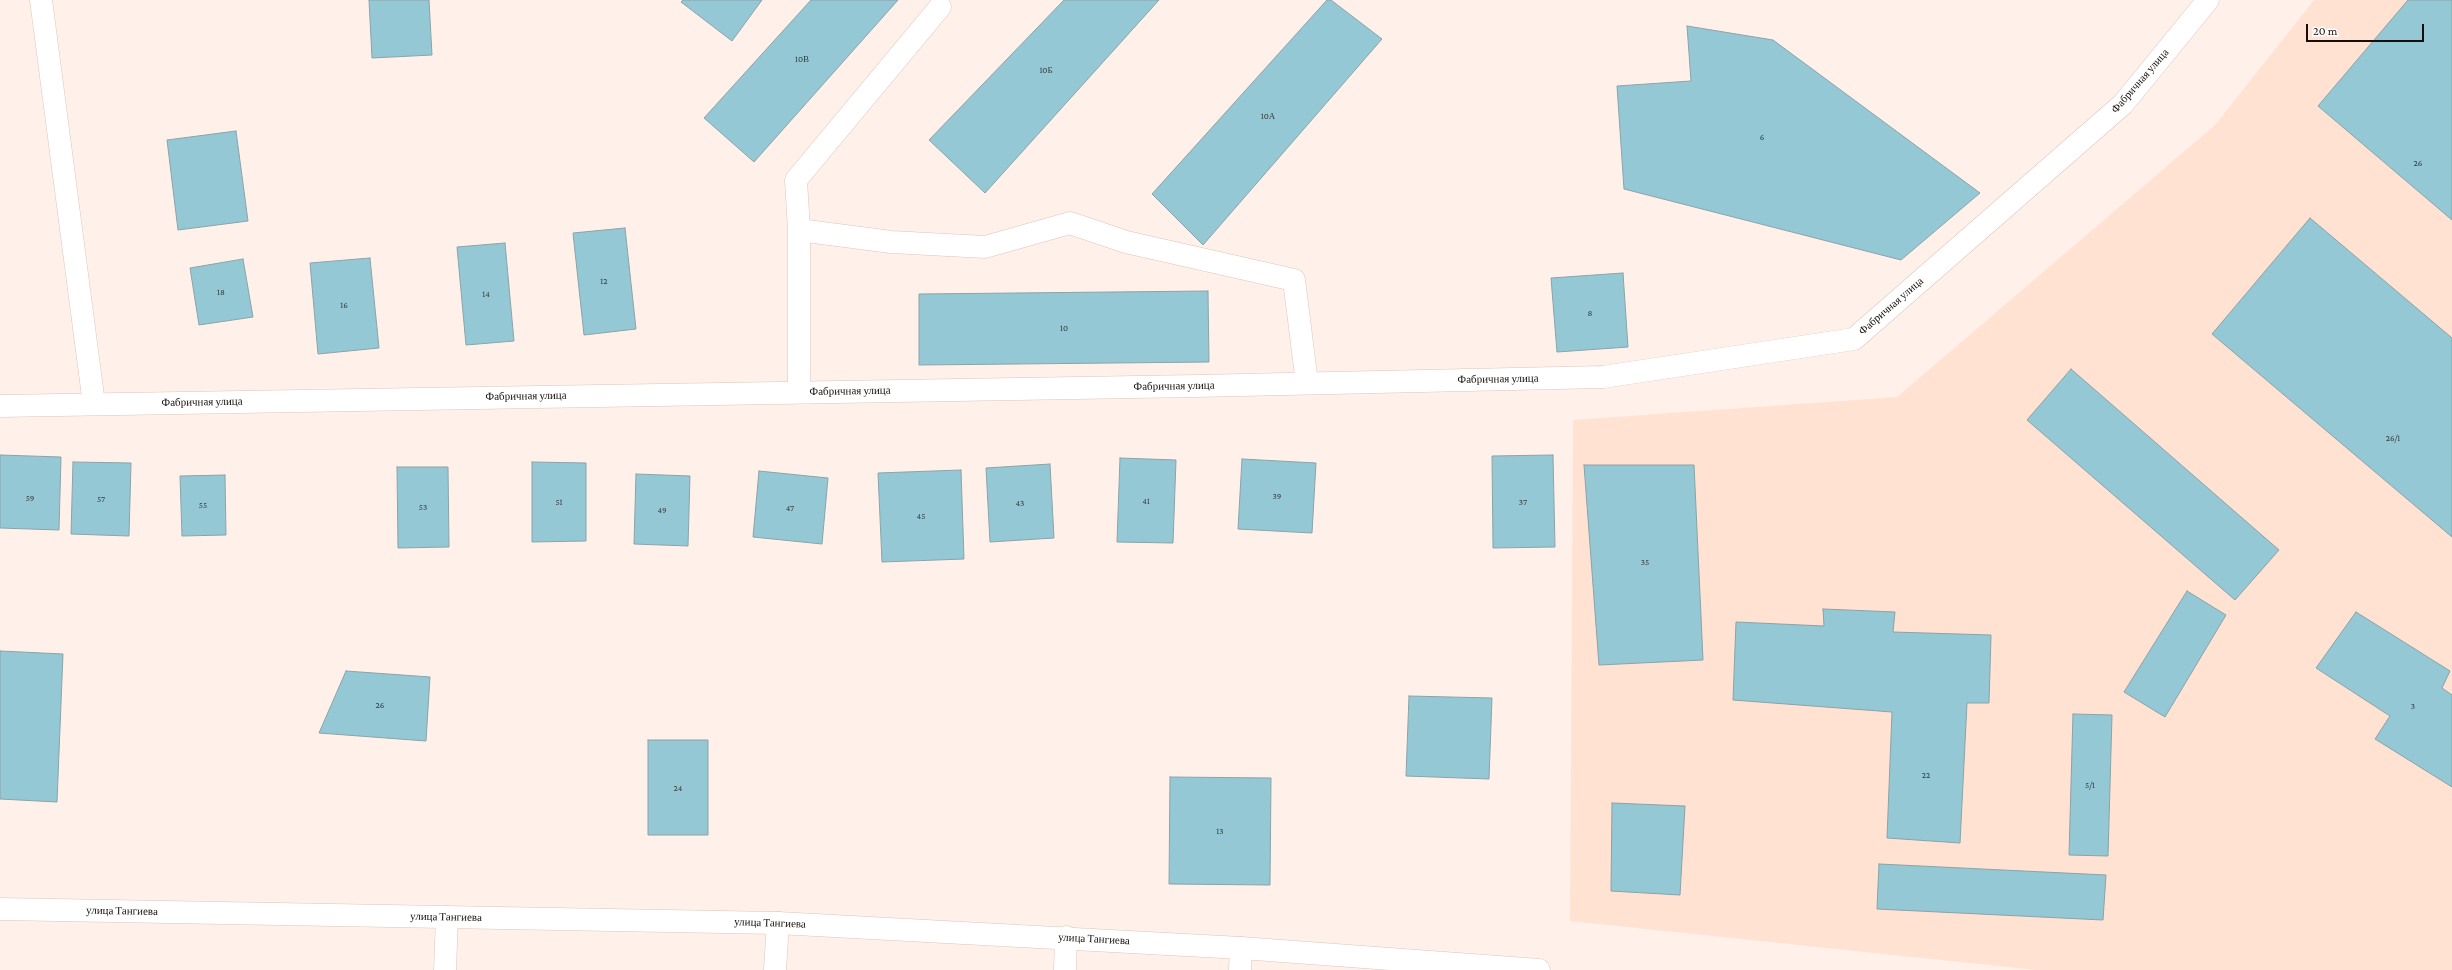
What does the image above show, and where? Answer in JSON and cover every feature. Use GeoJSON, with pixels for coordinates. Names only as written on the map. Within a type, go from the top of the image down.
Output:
{"type":"FeatureCollection","features":[{"type":"Feature","properties":{"kind":"street"},"geometry":{"type":"LineString","coordinates":[[42,0],[94,404]]}},
{"type":"Feature","properties":{"kind":"street","name":"Фабричная улица"},"geometry":{"type":"LineString","coordinates":[[0,406],[1604,377],[1854,339],[2123,104],[2208,0]]}},
{"type":"Feature","properties":{"kind":"street"},"geometry":{"type":"LineString","coordinates":[[799,392],[800,230],[796,180],[940,7]]}},
{"type":"Feature","properties":{"kind":"street"},"geometry":{"type":"LineString","coordinates":[[800,230],[891,242],[985,247],[1070,224],[1126,242],[1294,280],[1307,383]]}},
{"type":"Feature","properties":{"kind":"street","name":"улица Тангиева"},"geometry":{"type":"LineString","coordinates":[[0,909],[778,923],[1066,937],[1241,948],[1539,970]]}},
{"type":"Feature","properties":{"kind":"street"},"geometry":{"type":"LineString","coordinates":[[445,970],[447,917]]}},
{"type":"Feature","properties":{"kind":"street"},"geometry":{"type":"LineString","coordinates":[[775,970],[778,923]]}},
{"type":"Feature","properties":{"kind":"street"},"geometry":{"type":"LineString","coordinates":[[1065,970],[1066,937]]}},
{"type":"Feature","properties":{"kind":"street"},"geometry":{"type":"LineString","coordinates":[[1240,970],[1241,948]]}},
{"type":"Feature","properties":{"kind":"shaded area"},"geometry":{"type":"Polygon","coordinates":[[[2314,0],[2452,0],[2452,970],[2036,970],[1570,921],[1573,420],[1897,397],[2215,125],[2314,0]]]}},
{"type":"Feature","properties":{"kind":"building"},"geometry":{"type":"Polygon","coordinates":[[[369,0],[429,0],[432,55],[372,58],[369,0]]]}},
{"type":"Feature","properties":{"kind":"building"},"geometry":{"type":"Polygon","coordinates":[[[683,0],[762,0],[732,41],[681,2],[683,0]]]}},
{"type":"Feature","properties":{"kind":"building"},"geometry":{"type":"Polygon","coordinates":[[[811,0],[898,0],[754,162],[704,118],[811,0]]]}},
{"type":"Feature","properties":{"kind":"building"},"geometry":{"type":"Polygon","coordinates":[[[1064,0],[1159,0],[985,193],[929,140],[1064,0]]]}},
{"type":"Feature","properties":{"kind":"building"},"geometry":{"type":"Polygon","coordinates":[[[1327,0],[1331,0],[1382,39],[1203,245],[1152,194],[1327,0]]]}},
{"type":"Feature","properties":{"kind":"building"},"geometry":{"type":"Polygon","coordinates":[[[2408,0],[2452,0],[2452,220],[2318,106],[2408,0]]]}},
{"type":"Feature","properties":{"kind":"building"},"geometry":{"type":"Polygon","coordinates":[[[1687,26],[1773,40],[1980,193],[1901,260],[1624,189],[1617,86],[1691,81],[1687,26]]]}},
{"type":"Feature","properties":{"kind":"building"},"geometry":{"type":"Polygon","coordinates":[[[236,131],[248,221],[178,230],[167,140],[236,131]]]}},
{"type":"Feature","properties":{"kind":"building"},"geometry":{"type":"Polygon","coordinates":[[[2310,218],[2452,338],[2452,537],[2212,334],[2310,218]]]}},
{"type":"Feature","properties":{"kind":"building"},"geometry":{"type":"Polygon","coordinates":[[[625,228],[636,329],[584,335],[573,233],[625,228]]]}},
{"type":"Feature","properties":{"kind":"building"},"geometry":{"type":"Polygon","coordinates":[[[505,243],[514,341],[466,345],[457,247],[505,243]]]}},
{"type":"Feature","properties":{"kind":"building"},"geometry":{"type":"Polygon","coordinates":[[[370,258],[379,348],[318,354],[310,263],[370,258]]]}},
{"type":"Feature","properties":{"kind":"building"},"geometry":{"type":"Polygon","coordinates":[[[243,259],[253,317],[199,325],[190,268],[243,259]]]}},
{"type":"Feature","properties":{"kind":"building"},"geometry":{"type":"Polygon","coordinates":[[[1623,273],[1628,347],[1557,352],[1551,278],[1623,273]]]}},
{"type":"Feature","properties":{"kind":"building"},"geometry":{"type":"Polygon","coordinates":[[[1208,291],[1209,362],[919,365],[919,294],[1208,291]]]}},
{"type":"Feature","properties":{"kind":"building"},"geometry":{"type":"Polygon","coordinates":[[[2071,369],[2279,550],[2235,600],[2027,420],[2071,369]]]}},
{"type":"Feature","properties":{"kind":"building"},"geometry":{"type":"Polygon","coordinates":[[[0,455],[61,457],[59,530],[0,528],[0,455]]]}},
{"type":"Feature","properties":{"kind":"building"},"geometry":{"type":"Polygon","coordinates":[[[1553,455],[1555,547],[1493,548],[1492,456],[1553,455]]]}},
{"type":"Feature","properties":{"kind":"building"},"geometry":{"type":"Polygon","coordinates":[[[1120,458],[1176,460],[1173,543],[1117,542],[1120,458]]]}},
{"type":"Feature","properties":{"kind":"building"},"geometry":{"type":"Polygon","coordinates":[[[1242,459],[1316,463],[1312,533],[1238,529],[1242,459]]]}},
{"type":"Feature","properties":{"kind":"building"},"geometry":{"type":"Polygon","coordinates":[[[73,462],[131,463],[129,536],[71,534],[73,462]]]}},
{"type":"Feature","properties":{"kind":"building"},"geometry":{"type":"Polygon","coordinates":[[[532,462],[586,463],[586,541],[532,542],[532,462]]]}},
{"type":"Feature","properties":{"kind":"building"},"geometry":{"type":"Polygon","coordinates":[[[1050,464],[1054,538],[990,542],[986,468],[1050,464]]]}},
{"type":"Feature","properties":{"kind":"building"},"geometry":{"type":"Polygon","coordinates":[[[1584,465],[1694,465],[1703,660],[1599,665],[1584,465]]]}},
{"type":"Feature","properties":{"kind":"building"},"geometry":{"type":"Polygon","coordinates":[[[397,467],[448,467],[449,547],[398,548],[397,467]]]}},
{"type":"Feature","properties":{"kind":"building"},"geometry":{"type":"Polygon","coordinates":[[[961,470],[964,559],[882,562],[878,473],[961,470]]]}},
{"type":"Feature","properties":{"kind":"building"},"geometry":{"type":"Polygon","coordinates":[[[759,471],[828,478],[822,544],[753,537],[759,471]]]}},
{"type":"Feature","properties":{"kind":"building"},"geometry":{"type":"Polygon","coordinates":[[[636,474],[690,476],[688,546],[634,544],[636,474]]]}},
{"type":"Feature","properties":{"kind":"building"},"geometry":{"type":"Polygon","coordinates":[[[225,475],[226,535],[182,536],[180,476],[225,475]]]}},
{"type":"Feature","properties":{"kind":"building"},"geometry":{"type":"Polygon","coordinates":[[[2187,591],[2226,615],[2165,717],[2124,692],[2187,591]]]}},
{"type":"Feature","properties":{"kind":"building"},"geometry":{"type":"Polygon","coordinates":[[[1823,609],[1895,612],[1893,632],[1991,635],[1989,703],[1967,703],[1960,843],[1887,838],[1892,712],[1733,700],[1736,622],[1824,626],[1823,609]]]}},
{"type":"Feature","properties":{"kind":"building"},"geometry":{"type":"Polygon","coordinates":[[[2356,612],[2450,671],[2442,688],[2452,695],[2452,787],[2375,739],[2390,716],[2316,668],[2356,612]]]}},
{"type":"Feature","properties":{"kind":"building"},"geometry":{"type":"Polygon","coordinates":[[[0,651],[63,654],[57,802],[0,799],[0,651]]]}},
{"type":"Feature","properties":{"kind":"building"},"geometry":{"type":"Polygon","coordinates":[[[346,671],[430,677],[426,741],[319,733],[346,671]]]}},
{"type":"Feature","properties":{"kind":"building"},"geometry":{"type":"Polygon","coordinates":[[[1409,696],[1492,698],[1489,779],[1406,776],[1409,696]]]}},
{"type":"Feature","properties":{"kind":"building"},"geometry":{"type":"Polygon","coordinates":[[[2073,714],[2112,715],[2108,856],[2069,855],[2073,714]]]}},
{"type":"Feature","properties":{"kind":"building"},"geometry":{"type":"Polygon","coordinates":[[[648,740],[708,740],[708,835],[648,835],[648,740]]]}},
{"type":"Feature","properties":{"kind":"building"},"geometry":{"type":"Polygon","coordinates":[[[1170,777],[1271,778],[1270,885],[1169,884],[1170,777]]]}},
{"type":"Feature","properties":{"kind":"building"},"geometry":{"type":"Polygon","coordinates":[[[1612,803],[1685,806],[1680,895],[1611,891],[1612,803]]]}},
{"type":"Feature","properties":{"kind":"building"},"geometry":{"type":"Polygon","coordinates":[[[1879,864],[2106,875],[2103,920],[1877,909],[1879,864]]]}}]}
